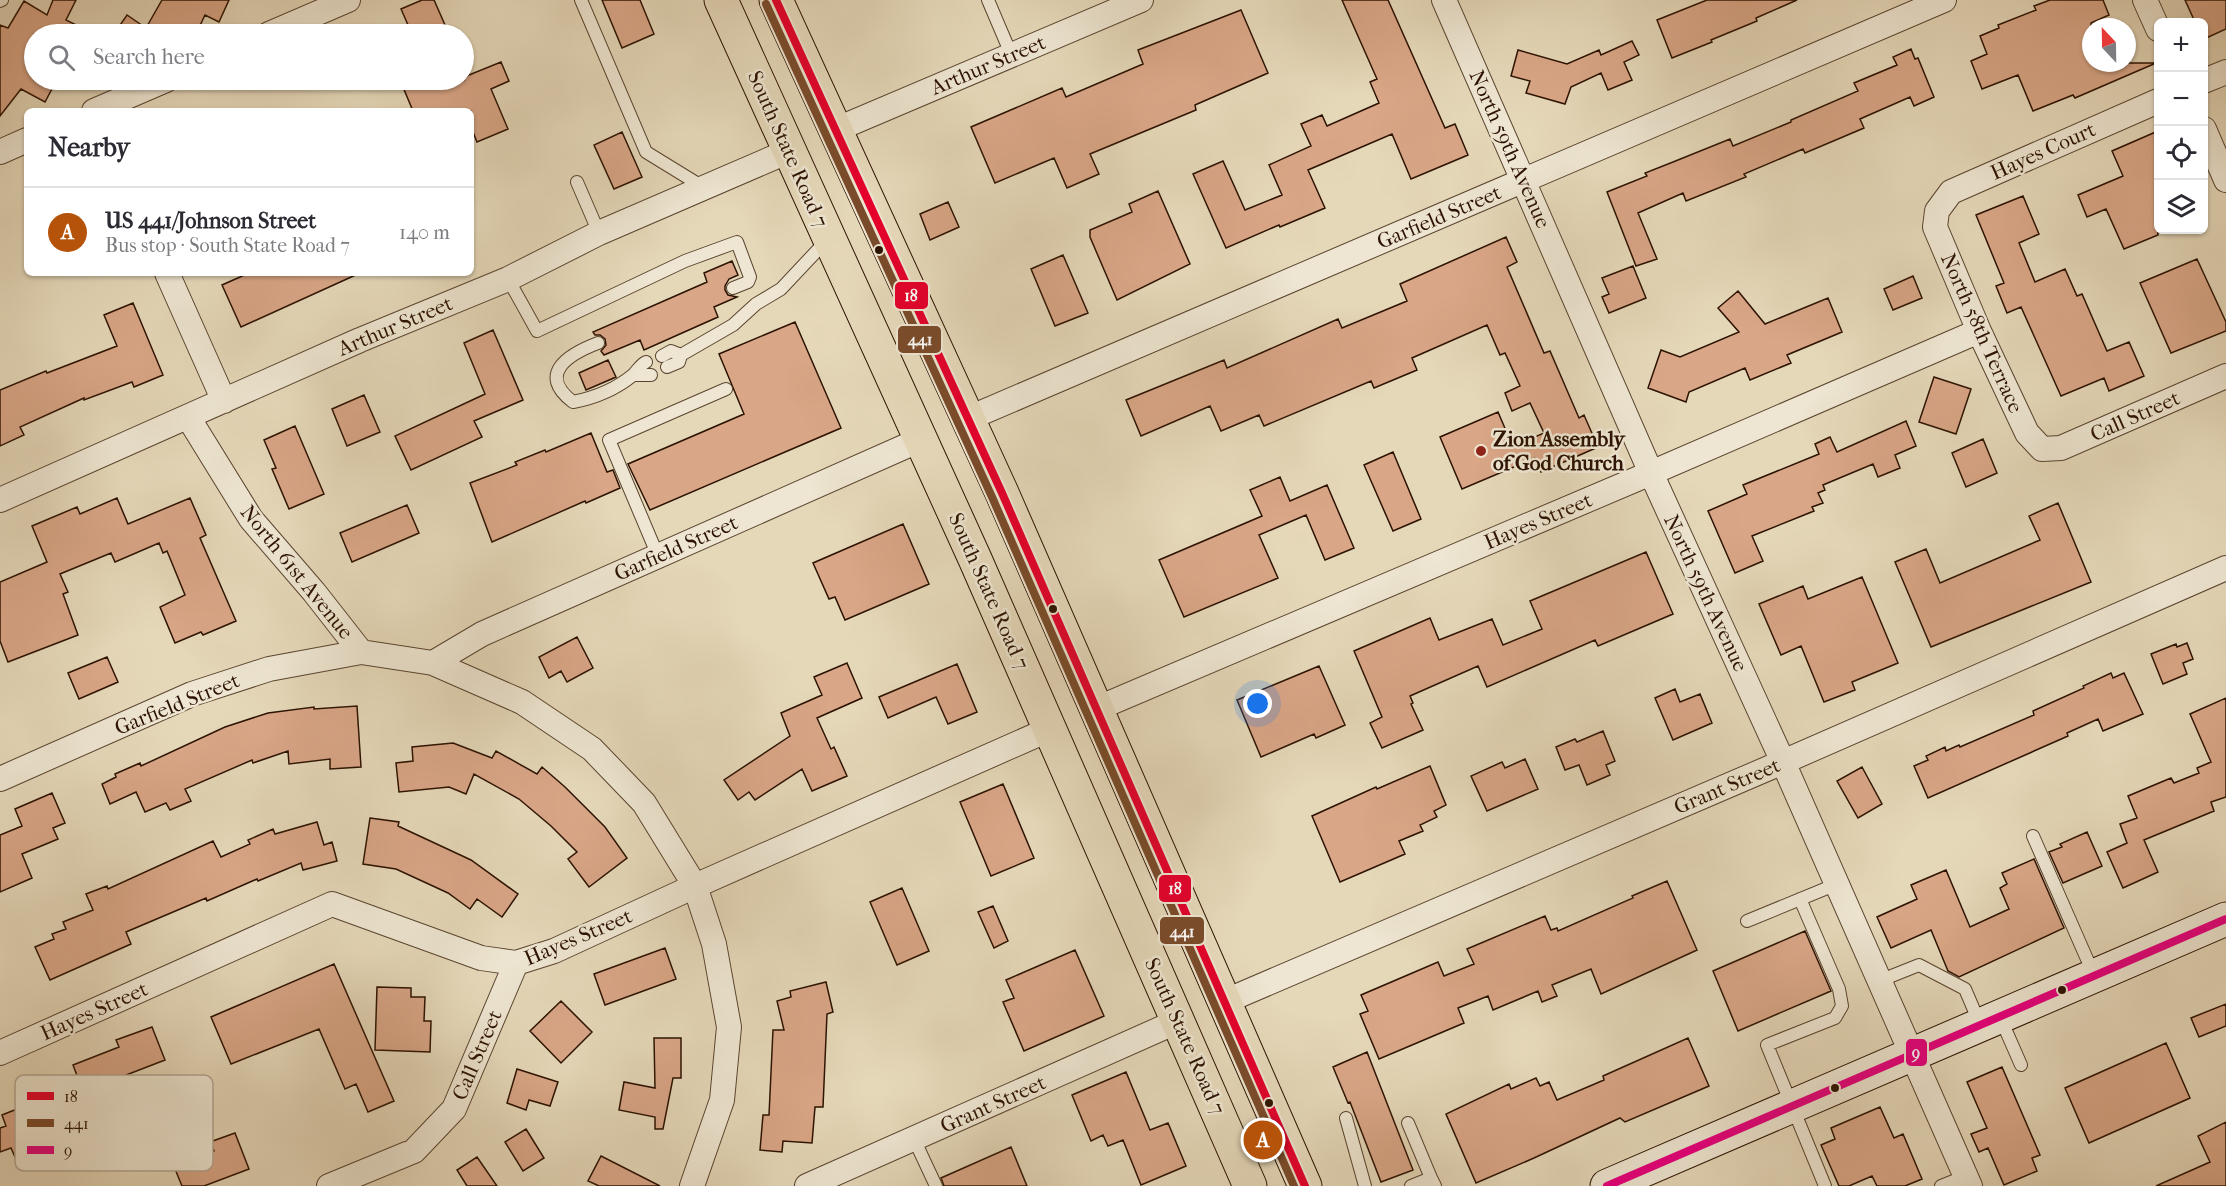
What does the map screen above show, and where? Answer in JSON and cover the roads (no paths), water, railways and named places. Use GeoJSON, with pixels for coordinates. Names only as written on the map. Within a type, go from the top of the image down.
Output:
{"type":"FeatureCollection","features":[{"type":"Feature","properties":{"kind":"main road","name":"South State Road 7"},"geometry":{"type":"LineString","coordinates":[[721,0],[922,439],[1250,1186]]}},
{"type":"Feature","properties":{"kind":"main road"},"geometry":{"type":"LineString","coordinates":[[776,0],[1118,757],[1305,1186]]}},
{"type":"Feature","properties":{"kind":"main road"},"geometry":{"type":"LineString","coordinates":[[1027,675],[1046,695],[1061,706],[1079,710],[1096,709]]}},
{"type":"Feature","properties":{"kind":"main road"},"geometry":{"type":"LineString","coordinates":[[1050,729],[1067,728],[1084,732],[1100,741],[1118,757]]}},
{"type":"Feature","properties":{"kind":"street"},"geometry":{"type":"LineString","coordinates":[[292,24],[348,0]]}},
{"type":"Feature","properties":{"kind":"street","name":"Arthur Street"},"geometry":{"type":"LineString","coordinates":[[835,130],[1141,0]]}},
{"type":"Feature","properties":{"kind":"street","name":"North 59th Avenue"},"geometry":{"type":"LineString","coordinates":[[1444,0],[1651,473],[1784,762],[1968,1181]]}},
{"type":"Feature","properties":{"kind":"street","name":"Garfield Street"},"geometry":{"type":"LineString","coordinates":[[967,419],[1944,0]]}},
{"type":"Feature","properties":{"kind":"street"},"geometry":{"type":"LineString","coordinates":[[2145,0],[2154,20]]}},
{"type":"Feature","properties":{"kind":"street"},"geometry":{"type":"LineString","coordinates":[[2208,79],[2226,72]]}},
{"type":"Feature","properties":{"kind":"street"},"geometry":{"type":"LineString","coordinates":[[101,108],[143,90]]}},
{"type":"Feature","properties":{"kind":"street","name":"Hayes Court"},"geometry":{"type":"LineString","coordinates":[[1937,212],[1951,192],[2154,103]]}},
{"type":"Feature","properties":{"kind":"street"},"geometry":{"type":"LineString","coordinates":[[2208,138],[2226,180]]}},
{"type":"Feature","properties":{"kind":"street"},"geometry":{"type":"LineString","coordinates":[[0,152],[24,141]]}},
{"type":"Feature","properties":{"kind":"street","name":"Arthur Street"},"geometry":{"type":"LineString","coordinates":[[0,500],[360,340],[508,279],[599,233],[789,151]]}},
{"type":"Feature","properties":{"kind":"street","name":"North 58th Terrace"},"geometry":{"type":"LineString","coordinates":[[1937,212],[1935,226],[1979,331],[2027,433],[2042,449]]}},
{"type":"Feature","properties":{"kind":"street"},"geometry":{"type":"LineString","coordinates":[[168,276],[224,401]]}},
{"type":"Feature","properties":{"kind":"street","name":"Hayes Street"},"geometry":{"type":"LineString","coordinates":[[1096,709],[1979,331]]}},
{"type":"Feature","properties":{"kind":"street","name":"Call Street"},"geometry":{"type":"LineString","coordinates":[[2042,449],[2061,448],[2226,376]]}},
{"type":"Feature","properties":{"kind":"street","name":"North 61st Avenue"},"geometry":{"type":"LineString","coordinates":[[188,417],[251,519],[314,592],[361,652],[433,663],[522,702],[592,749],[644,803],[695,886],[714,944],[729,1027],[722,1100],[692,1186]]}},
{"type":"Feature","properties":{"kind":"street","name":"Garfield Street"},"geometry":{"type":"LineString","coordinates":[[433,663],[482,634],[922,439]]}},
{"type":"Feature","properties":{"kind":"street","name":"Grant Street"},"geometry":{"type":"LineString","coordinates":[[1226,1001],[1784,762],[2226,568]]}},
{"type":"Feature","properties":{"kind":"street","name":"Garfield Street"},"geometry":{"type":"LineString","coordinates":[[0,779],[192,694],[270,669],[361,652]]}},
{"type":"Feature","properties":{"kind":"street","name":"Hayes Street"},"geometry":{"type":"LineString","coordinates":[[0,1053],[332,904],[481,958],[516,963],[554,951],[1050,729]]}},
{"type":"Feature","properties":{"kind":"street"},"geometry":{"type":"LineString","coordinates":[[1607,1186],[2226,918]]}},
{"type":"Feature","properties":{"kind":"street","name":"Call Street"},"geometry":{"type":"LineString","coordinates":[[329,1186],[414,1151],[454,1109],[516,963]]}},
{"type":"Feature","properties":{"kind":"street","name":"Grant Street"},"geometry":{"type":"LineString","coordinates":[[807,1186],[1178,1022]]}},
{"type":"Feature","properties":{"kind":"lane"},"geometry":{"type":"LineString","coordinates":[[581,0],[646,152],[702,187]]}},
{"type":"Feature","properties":{"kind":"lane"},"geometry":{"type":"LineString","coordinates":[[988,0],[1011,54]]}},
{"type":"Feature","properties":{"kind":"lane"},"geometry":{"type":"LineString","coordinates":[[577,182],[599,233]]}},
{"type":"Feature","properties":{"kind":"lane"},"geometry":{"type":"LineString","coordinates":[[665,362],[679,362],[681,355],[734,325],[756,304],[781,289],[829,238]]}},
{"type":"Feature","properties":{"kind":"lane"},"geometry":{"type":"LineString","coordinates":[[508,279],[537,331],[685,261],[736,242],[750,277],[748,282],[733,288]]}},
{"type":"Feature","properties":{"kind":"lane"},"geometry":{"type":"LineString","coordinates":[[598,343],[568,356],[559,367],[558,379],[562,393],[573,402],[594,398],[634,375],[646,362]]}},
{"type":"Feature","properties":{"kind":"lane"},"geometry":{"type":"LineString","coordinates":[[634,375],[651,375]]}},
{"type":"Feature","properties":{"kind":"lane"},"geometry":{"type":"LineString","coordinates":[[658,556],[609,440],[726,389]]}},
{"type":"Feature","properties":{"kind":"lane"},"geometry":{"type":"LineString","coordinates":[[2033,836],[2094,976]]}},
{"type":"Feature","properties":{"kind":"lane"},"geometry":{"type":"LineString","coordinates":[[1747,921],[1837,884]]}},
{"type":"Feature","properties":{"kind":"lane"},"geometry":{"type":"LineString","coordinates":[[1800,899],[1839,989],[1842,1006],[1834,1018],[1767,1045],[1825,1186]]}},
{"type":"Feature","properties":{"kind":"lane"},"geometry":{"type":"LineString","coordinates":[[1880,981],[1918,965],[1965,989],[2021,1065]]}},
{"type":"Feature","properties":{"kind":"lane"},"geometry":{"type":"LineString","coordinates":[[1346,1118],[1365,1186]]}},
{"type":"Feature","properties":{"kind":"lane"},"geometry":{"type":"LineString","coordinates":[[1408,1123],[1433,1182],[1410,1186]]}},
{"type":"Feature","properties":{"kind":"lane"},"geometry":{"type":"LineString","coordinates":[[914,1139],[936,1186]]}},
{"type":"Feature","properties":{"kind":"lane"},"geometry":{"type":"LineString","coordinates":[[1941,1186],[1968,1181]]}},
{"type":"Feature","properties":{"kind":"place","name":"Zion Assembly of God Church"},"geometry":{"type":"Point","coordinates":[1481,451]}},
{"type":"Feature","properties":{"kind":"place","name":"US 441/Johnson Street"},"geometry":{"type":"Point","coordinates":[1263,1140]}}]}
